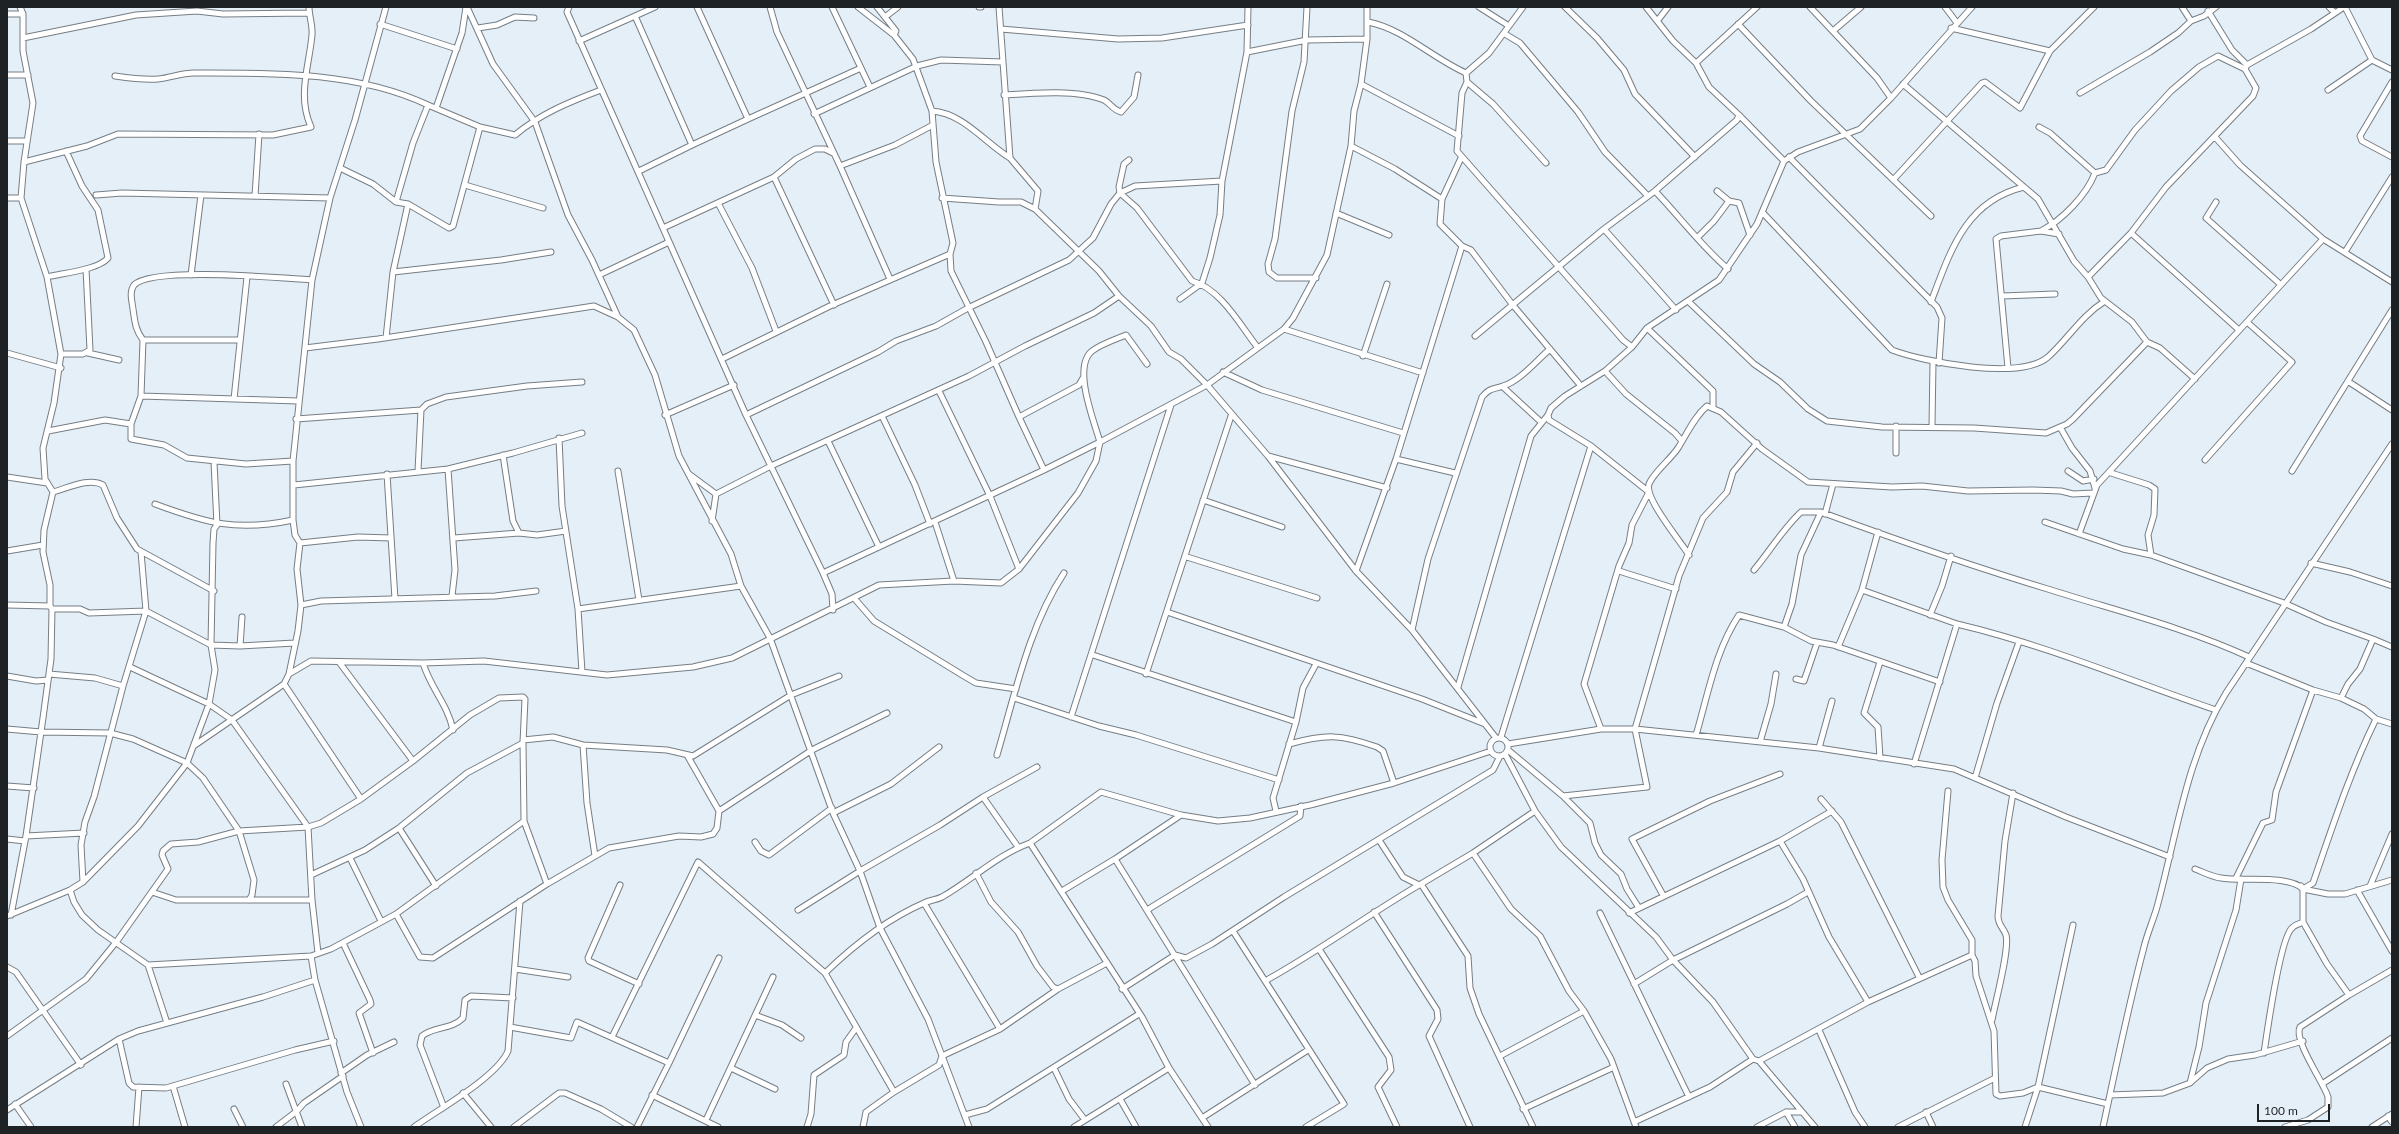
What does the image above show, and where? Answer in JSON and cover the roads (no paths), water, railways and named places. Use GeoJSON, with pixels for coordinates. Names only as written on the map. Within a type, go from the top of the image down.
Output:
{"type":"FeatureCollection","features":[{"type":"Feature","properties":{"kind":"street"},"geometry":{"type":"LineString","coordinates":[[9,916],[26,839],[53,640],[50,585],[44,560],[43,545],[44,530],[53,492],[47,483],[43,448],[61,368],[61,354],[47,277],[21,198],[24,162],[33,102],[22,51],[23,14],[20,7]]}},
{"type":"Feature","properties":{"kind":"street"},"geometry":{"type":"LineString","coordinates":[[24,162],[87,146],[118,134],[273,135],[311,128],[307,119],[303,94],[313,33],[309,7]]}},
{"type":"Feature","properties":{"kind":"street"},"geometry":{"type":"LineString","coordinates":[[195,745],[284,684],[289,674],[298,631],[301,605],[297,569],[300,543],[294,535],[293,520],[293,461],[296,419],[312,280],[330,198],[386,7]]}},
{"type":"Feature","properties":{"kind":"street"},"geometry":{"type":"LineString","coordinates":[[467,7],[478,28],[493,64],[535,122],[568,215],[599,274],[618,317]]}},
{"type":"Feature","properties":{"kind":"street"},"geometry":{"type":"LineString","coordinates":[[436,108],[462,33],[467,7]]}},
{"type":"Feature","properties":{"kind":"street"},"geometry":{"type":"LineString","coordinates":[[569,7],[567,12],[579,41],[639,171],[746,414],[823,573],[832,594],[833,610]]}},
{"type":"Feature","properties":{"kind":"street"},"geometry":{"type":"LineString","coordinates":[[579,41],[655,7]]}},
{"type":"Feature","properties":{"kind":"street"},"geometry":{"type":"LineString","coordinates":[[697,7],[748,119]]}},
{"type":"Feature","properties":{"kind":"street"},"geometry":{"type":"LineString","coordinates":[[770,7],[776,32],[840,166],[890,279]]}},
{"type":"Feature","properties":{"kind":"street"},"geometry":{"type":"LineString","coordinates":[[832,7],[870,87]]}},
{"type":"Feature","properties":{"kind":"street"},"geometry":{"type":"LineString","coordinates":[[858,7],[894,35],[917,66],[932,111],[942,198],[953,243],[950,254],[951,271],[995,362],[1044,470]]}},
{"type":"Feature","properties":{"kind":"street"},"geometry":{"type":"LineString","coordinates":[[877,7],[896,31],[894,35]]}},
{"type":"Feature","properties":{"kind":"street"},"geometry":{"type":"LineString","coordinates":[[885,17],[898,7]]}},
{"type":"Feature","properties":{"kind":"street"},"geometry":{"type":"LineString","coordinates":[[999,7],[1004,95],[1010,158]]}},
{"type":"Feature","properties":{"kind":"street"},"geometry":{"type":"LineString","coordinates":[[1180,299],[1202,284],[1210,258],[1220,215],[1222,181],[1247,52],[1248,7]]}},
{"type":"Feature","properties":{"kind":"street"},"geometry":{"type":"LineString","coordinates":[[1307,7],[1307,40],[1298,91],[1292,111],[1275,239],[1268,264],[1269,272],[1277,278],[1316,278]]}},
{"type":"Feature","properties":{"kind":"street"},"geometry":{"type":"LineString","coordinates":[[823,573],[1044,470],[1171,405],[1207,385],[1284,329],[1294,318],[1327,255],[1351,146],[1354,111],[1361,84],[1367,39],[1368,7]]}},
{"type":"Feature","properties":{"kind":"street"},"geometry":{"type":"LineString","coordinates":[[1479,7],[1509,26]]}},
{"type":"Feature","properties":{"kind":"street"},"geometry":{"type":"LineString","coordinates":[[1466,73],[1484,59],[1505,34],[1522,7]]}},
{"type":"Feature","properties":{"kind":"street"},"geometry":{"type":"LineString","coordinates":[[1565,7],[1597,38],[1624,70],[1635,94],[1695,157]]}},
{"type":"Feature","properties":{"kind":"street"},"geometry":{"type":"LineString","coordinates":[[1646,7],[1658,20],[1673,41],[1696,63],[1709,87],[1784,161]]}},
{"type":"Feature","properties":{"kind":"street"},"geometry":{"type":"LineString","coordinates":[[1658,20],[1668,7]]}},
{"type":"Feature","properties":{"kind":"street"},"geometry":{"type":"LineString","coordinates":[[1696,63],[1757,7]]}},
{"type":"Feature","properties":{"kind":"street"},"geometry":{"type":"LineString","coordinates":[[1810,7],[1877,78],[1892,98]]}},
{"type":"Feature","properties":{"kind":"street"},"geometry":{"type":"LineString","coordinates":[[1832,31],[1861,7]]}},
{"type":"Feature","properties":{"kind":"street"},"geometry":{"type":"LineString","coordinates":[[1945,7],[1957,23]]}},
{"type":"Feature","properties":{"kind":"street"},"geometry":{"type":"LineString","coordinates":[[1458,688],[1531,436],[1548,415],[1551,408],[1605,371],[1632,347],[1647,328],[1712,287],[1728,269],[1763,213],[1784,161],[1798,152],[1847,135],[1860,128],[1892,98],[1951,28],[1972,7]]}},
{"type":"Feature","properties":{"kind":"street"},"geometry":{"type":"LineString","coordinates":[[1894,179],[1946,121],[1985,82],[2020,108],[2050,51],[2094,7]]}},
{"type":"Feature","properties":{"kind":"street"},"geometry":{"type":"LineString","coordinates":[[2182,7],[2191,21]]}},
{"type":"Feature","properties":{"kind":"street"},"geometry":{"type":"LineString","coordinates":[[2080,93],[2159,47],[2191,21],[2204,16],[2208,11],[2216,7]]}},
{"type":"Feature","properties":{"kind":"street"},"geometry":{"type":"LineString","coordinates":[[2329,7],[2334,12]]}},
{"type":"Feature","properties":{"kind":"street"},"geometry":{"type":"LineString","coordinates":[[2246,67],[2311,29],[2334,12],[2345,7],[2372,60],[2392,70]]}},
{"type":"Feature","properties":{"kind":"street"},"geometry":{"type":"LineString","coordinates":[[23,38],[96,24],[121,16],[197,9],[223,14],[258,10],[309,13]]}},
{"type":"Feature","properties":{"kind":"street"},"geometry":{"type":"LineString","coordinates":[[2088,277],[2131,233],[2166,187],[2253,96],[2256,88],[2246,67],[2232,50],[2208,11]]}},
{"type":"Feature","properties":{"kind":"street"},"geometry":{"type":"LineString","coordinates":[[7,14],[23,14]]}},
{"type":"Feature","properties":{"kind":"street"},"geometry":{"type":"LineString","coordinates":[[635,16],[692,145]]}},
{"type":"Feature","properties":{"kind":"street"},"geometry":{"type":"LineString","coordinates":[[478,28],[497,24],[515,17],[534,18]]}},
{"type":"Feature","properties":{"kind":"street"},"geometry":{"type":"LineString","coordinates":[[1368,22],[1381,25],[1420,45],[1466,73]]}},
{"type":"Feature","properties":{"kind":"street"},"geometry":{"type":"LineString","coordinates":[[380,24],[456,49]]}},
{"type":"Feature","properties":{"kind":"street"},"geometry":{"type":"LineString","coordinates":[[1738,24],[1811,101],[1931,216]]}},
{"type":"Feature","properties":{"kind":"street"},"geometry":{"type":"LineString","coordinates":[[1001,29],[1118,39],[1162,38],[1248,26]]}},
{"type":"Feature","properties":{"kind":"street"},"geometry":{"type":"LineString","coordinates":[[1951,28],[2050,51]]}},
{"type":"Feature","properties":{"kind":"street"},"geometry":{"type":"LineString","coordinates":[[1505,34],[1520,43],[1578,112],[1605,152],[1648,196]]}},
{"type":"Feature","properties":{"kind":"street"},"geometry":{"type":"LineString","coordinates":[[1247,52],[1307,40],[1367,39]]}},
{"type":"Feature","properties":{"kind":"street"},"geometry":{"type":"LineString","coordinates":[[2041,231],[2054,224],[2087,188],[2095,173],[2106,170],[2136,130],[2171,91],[2199,67],[2218,56],[2246,67]]}},
{"type":"Feature","properties":{"kind":"street"},"geometry":{"type":"LineString","coordinates":[[814,114],[917,66],[941,60],[1002,62]]}},
{"type":"Feature","properties":{"kind":"street"},"geometry":{"type":"LineString","coordinates":[[2328,90],[2372,60]]}},
{"type":"Feature","properties":{"kind":"street"},"geometry":{"type":"LineString","coordinates":[[639,171],[748,119],[861,68]]}},
{"type":"Feature","properties":{"kind":"street"},"geometry":{"type":"LineString","coordinates":[[115,76],[157,79],[193,73],[305,76],[394,91],[480,127],[515,135],[524,127],[535,122],[546,112],[601,90]]}},
{"type":"Feature","properties":{"kind":"street"},"geometry":{"type":"LineString","coordinates":[[1466,73],[1467,82],[1462,93],[1457,151],[1460,158],[1559,266],[1622,340],[1632,347]]}},
{"type":"Feature","properties":{"kind":"street"},"geometry":{"type":"LineString","coordinates":[[7,75],[28,75]]}},
{"type":"Feature","properties":{"kind":"street"},"geometry":{"type":"LineString","coordinates":[[1004,95],[1036,92],[1060,93],[1106,101],[1110,107],[1121,112],[1134,97],[1138,76]]}},
{"type":"Feature","properties":{"kind":"street"},"geometry":{"type":"LineString","coordinates":[[1467,82],[1493,104],[1546,162]]}},
{"type":"Feature","properties":{"kind":"street"},"geometry":{"type":"LineString","coordinates":[[2392,82],[2360,136],[2362,141],[2392,157]]}},
{"type":"Feature","properties":{"kind":"street"},"geometry":{"type":"LineString","coordinates":[[1361,84],[1459,136]]}},
{"type":"Feature","properties":{"kind":"street"},"geometry":{"type":"LineString","coordinates":[[1903,84],[2042,204],[2074,261],[2088,277],[2105,302],[2132,322],[2147,342],[2160,348],[2195,379]]}},
{"type":"Feature","properties":{"kind":"street"},"geometry":{"type":"LineString","coordinates":[[396,202],[413,143],[428,105]]}},
{"type":"Feature","properties":{"kind":"street"},"geometry":{"type":"LineString","coordinates":[[932,111],[942,112],[953,118],[1010,158],[1038,191],[1035,209]]}},
{"type":"Feature","properties":{"kind":"street"},"geometry":{"type":"LineString","coordinates":[[1475,336],[1604,229],[1655,191],[1737,120],[1739,115]]}},
{"type":"Feature","properties":{"kind":"street"},"geometry":{"type":"LineString","coordinates":[[840,166],[895,145],[933,125]]}},
{"type":"Feature","properties":{"kind":"street"},"geometry":{"type":"LineString","coordinates":[[340,168],[373,184],[396,202],[408,204],[449,228],[453,226],[480,127]]}},
{"type":"Feature","properties":{"kind":"street"},"geometry":{"type":"LineString","coordinates":[[2039,127],[2050,133],[2095,173]]}},
{"type":"Feature","properties":{"kind":"street"},"geometry":{"type":"LineString","coordinates":[[255,196],[259,134]]}},
{"type":"Feature","properties":{"kind":"street"},"geometry":{"type":"LineString","coordinates":[[2215,137],[2240,165],[2323,239],[2392,282]]}},
{"type":"Feature","properties":{"kind":"street"},"geometry":{"type":"LineString","coordinates":[[7,141],[27,141]]}},
{"type":"Feature","properties":{"kind":"street"},"geometry":{"type":"LineString","coordinates":[[1351,146],[1395,169],[1442,198]]}},
{"type":"Feature","properties":{"kind":"street"},"geometry":{"type":"LineString","coordinates":[[663,228],[774,177],[796,159],[815,149],[825,149],[833,153]]}},
{"type":"Feature","properties":{"kind":"street"},"geometry":{"type":"LineString","coordinates":[[47,277],[86,269],[105,261],[108,252],[98,210],[82,186],[66,151]]}},
{"type":"Feature","properties":{"kind":"street"},"geometry":{"type":"LineString","coordinates":[[1790,157],[1937,307],[1942,318],[1939,363]]}},
{"type":"Feature","properties":{"kind":"street"},"geometry":{"type":"LineString","coordinates":[[1460,158],[1442,198],[1440,224],[1462,246],[1471,250],[1512,304],[1581,386]]}},
{"type":"Feature","properties":{"kind":"street"},"geometry":{"type":"LineString","coordinates":[[1130,160],[1124,164],[1119,187],[1120,193],[1137,208],[1192,280],[1202,284],[1223,303],[1258,348]]}},
{"type":"Feature","properties":{"kind":"street"},"geometry":{"type":"LineString","coordinates":[[774,177],[834,305]]}},
{"type":"Feature","properties":{"kind":"street"},"geometry":{"type":"LineString","coordinates":[[2345,252],[2392,177]]}},
{"type":"Feature","properties":{"kind":"street"},"geometry":{"type":"LineString","coordinates":[[746,414],[878,352],[896,341],[936,326],[968,308],[1069,260],[1079,253],[1099,229],[1112,204],[1120,193],[1135,186],[1222,181]]}},
{"type":"Feature","properties":{"kind":"street"},"geometry":{"type":"LineString","coordinates":[[465,185],[543,208]]}},
{"type":"Feature","properties":{"kind":"street"},"geometry":{"type":"LineString","coordinates":[[1931,302],[1954,242],[1972,216],[1994,199],[2024,187]]}},
{"type":"Feature","properties":{"kind":"street"},"geometry":{"type":"LineString","coordinates":[[1655,191],[1677,218],[1698,238],[1709,252],[1728,269]]}},
{"type":"Feature","properties":{"kind":"street"},"geometry":{"type":"LineString","coordinates":[[1717,191],[1729,201],[1739,203],[1750,235]]}},
{"type":"Feature","properties":{"kind":"street"},"geometry":{"type":"LineString","coordinates":[[96,195],[122,193],[330,198]]}},
{"type":"Feature","properties":{"kind":"street"},"geometry":{"type":"LineString","coordinates":[[191,275],[201,195]]}},
{"type":"Feature","properties":{"kind":"street"},"geometry":{"type":"LineString","coordinates":[[7,198],[21,198]]}},
{"type":"Feature","properties":{"kind":"street"},"geometry":{"type":"LineString","coordinates":[[942,198],[1021,202],[1035,209],[1099,271],[1119,296],[1151,326],[1169,352],[1181,359],[1207,385],[1231,416],[1268,456],[1356,571],[1412,630],[1485,724],[1498,738],[1535,811],[1561,847],[1656,937],[1673,960],[1713,1002],[1756,1060],[1815,1127]]}},
{"type":"Feature","properties":{"kind":"street"},"geometry":{"type":"LineString","coordinates":[[1698,238],[1714,221],[1729,201]]}},
{"type":"Feature","properties":{"kind":"street"},"geometry":{"type":"LineString","coordinates":[[2216,202],[2206,218],[2280,284]]}},
{"type":"Feature","properties":{"kind":"street"},"geometry":{"type":"LineString","coordinates":[[718,203],[752,268],[776,331]]}},
{"type":"Feature","properties":{"kind":"street"},"geometry":{"type":"LineString","coordinates":[[386,338],[393,272],[408,204]]}},
{"type":"Feature","properties":{"kind":"street"},"geometry":{"type":"LineString","coordinates":[[1336,213],[1389,235]]}},
{"type":"Feature","properties":{"kind":"street"},"geometry":{"type":"LineString","coordinates":[[1763,213],[1892,350],[1932,362],[1992,368],[2008,368],[2031,364],[2047,357],[2091,311],[2105,302]]}},
{"type":"Feature","properties":{"kind":"street"},"geometry":{"type":"LineString","coordinates":[[1604,229],[1676,310]]}},
{"type":"Feature","properties":{"kind":"street"},"geometry":{"type":"LineString","coordinates":[[2008,368],[1996,239],[2001,236],[2041,231],[2059,234]]}},
{"type":"Feature","properties":{"kind":"street"},"geometry":{"type":"LineString","coordinates":[[2131,233],[2239,330]]}},
{"type":"Feature","properties":{"kind":"street"},"geometry":{"type":"LineString","coordinates":[[1689,555],[1656,507],[1649,492],[1649,484],[1682,441],[1700,412],[1707,406],[1713,407],[1808,482],[1905,488],[1922,486],[1968,491],[2061,491],[2073,494],[2094,490],[2111,473],[2148,429],[2280,284],[2323,239]]}},
{"type":"Feature","properties":{"kind":"street"},"geometry":{"type":"LineString","coordinates":[[599,274],[669,242]]}},
{"type":"Feature","properties":{"kind":"street"},"geometry":{"type":"LineString","coordinates":[[1356,571],[1387,488],[1462,246]]}},
{"type":"Feature","properties":{"kind":"street"},"geometry":{"type":"LineString","coordinates":[[393,272],[501,260],[551,252]]}},
{"type":"Feature","properties":{"kind":"street"},"geometry":{"type":"LineString","coordinates":[[722,359],[776,331],[890,279],[950,254]]}},
{"type":"Feature","properties":{"kind":"street"},"geometry":{"type":"LineString","coordinates":[[86,269],[90,350],[88,353]]}},
{"type":"Feature","properties":{"kind":"street"},"geometry":{"type":"LineString","coordinates":[[293,461],[246,464],[214,462],[188,458],[164,445],[131,439],[131,424],[141,396],[143,340],[135,330],[131,293],[133,287],[139,281],[149,278],[191,275],[312,280]]}},
{"type":"Feature","properties":{"kind":"street"},"geometry":{"type":"LineString","coordinates":[[234,399],[246,277]]}},
{"type":"Feature","properties":{"kind":"street"},"geometry":{"type":"LineString","coordinates":[[1363,356],[1387,284]]}},
{"type":"Feature","properties":{"kind":"street"},"geometry":{"type":"LineString","coordinates":[[2002,296],[2055,294]]}},
{"type":"Feature","properties":{"kind":"street"},"geometry":{"type":"LineString","coordinates":[[716,494],[771,466],[939,391],[1025,346],[1077,321],[1119,296]]}},
{"type":"Feature","properties":{"kind":"street"},"geometry":{"type":"LineString","coordinates":[[1689,302],[1716,330],[1754,364],[1780,382],[1816,416],[1827,421],[1841,423],[1932,426],[2046,433],[2073,419],[2147,342]]}},
{"type":"Feature","properties":{"kind":"street"},"geometry":{"type":"LineString","coordinates":[[305,348],[386,338],[594,306],[618,317],[634,330],[655,375],[665,414],[675,439],[679,456],[712,521],[731,554],[742,586],[770,638],[833,811],[860,871],[880,928],[928,1019],[969,1127]]}},
{"type":"Feature","properties":{"kind":"street"},"geometry":{"type":"LineString","coordinates":[[2292,471],[2349,382],[2392,310]]}},
{"type":"Feature","properties":{"kind":"street"},"geometry":{"type":"LineString","coordinates":[[2205,460],[2292,362],[2247,322]]}},
{"type":"Feature","properties":{"kind":"street"},"geometry":{"type":"LineString","coordinates":[[1647,328],[1713,391],[1713,407]]}},
{"type":"Feature","properties":{"kind":"street"},"geometry":{"type":"LineString","coordinates":[[1284,329],[1363,356],[1423,373]]}},
{"type":"Feature","properties":{"kind":"street"},"geometry":{"type":"LineString","coordinates":[[1019,417],[1079,385],[1083,378],[1086,359],[1093,350],[1126,335],[1147,364]]}},
{"type":"Feature","properties":{"kind":"street"},"geometry":{"type":"LineString","coordinates":[[143,340],[240,340]]}},
{"type":"Feature","properties":{"kind":"street"},"geometry":{"type":"LineString","coordinates":[[1412,630],[1428,559],[1455,473],[1482,397],[1489,389],[1503,387],[1550,349]]}},
{"type":"Feature","properties":{"kind":"street"},"geometry":{"type":"LineString","coordinates":[[7,353],[61,368]]}},
{"type":"Feature","properties":{"kind":"street"},"geometry":{"type":"LineString","coordinates":[[61,354],[88,353],[119,360]]}},
{"type":"Feature","properties":{"kind":"street"},"geometry":{"type":"LineString","coordinates":[[1932,362],[1932,426]]}},
{"type":"Feature","properties":{"kind":"street"},"geometry":{"type":"LineString","coordinates":[[1605,371],[1626,394],[1675,433],[1682,441]]}},
{"type":"Feature","properties":{"kind":"street"},"geometry":{"type":"LineString","coordinates":[[1224,372],[1262,390],[1404,433]]}},
{"type":"Feature","properties":{"kind":"street"},"geometry":{"type":"LineString","coordinates":[[289,674],[311,661],[423,663],[484,661],[607,675],[693,667],[732,658],[770,638],[833,610],[878,585],[891,583],[954,581],[1001,583],[1019,569],[1078,493],[1096,461],[1100,442],[1083,378]]}},
{"type":"Feature","properties":{"kind":"street"},"geometry":{"type":"LineString","coordinates":[[296,419],[421,410],[427,404],[446,396],[527,386],[582,382]]}},
{"type":"Feature","properties":{"kind":"street"},"geometry":{"type":"LineString","coordinates":[[2349,382],[2392,410]]}},
{"type":"Feature","properties":{"kind":"street"},"geometry":{"type":"LineString","coordinates":[[665,414],[734,385]]}},
{"type":"Feature","properties":{"kind":"street"},"geometry":{"type":"LineString","coordinates":[[1503,387],[1541,422]]}},
{"type":"Feature","properties":{"kind":"street"},"geometry":{"type":"LineString","coordinates":[[939,391],[990,496],[1019,569]]}},
{"type":"Feature","properties":{"kind":"street"},"geometry":{"type":"LineString","coordinates":[[141,396],[298,401]]}},
{"type":"Feature","properties":{"kind":"street"},"geometry":{"type":"LineString","coordinates":[[1071,717],[1093,655],[1098,629],[1171,405]]}},
{"type":"Feature","properties":{"kind":"street"},"geometry":{"type":"LineString","coordinates":[[418,471],[421,410]]}},
{"type":"Feature","properties":{"kind":"street"},"geometry":{"type":"LineString","coordinates":[[1548,415],[1549,420],[1591,446],[1649,492]]}},
{"type":"Feature","properties":{"kind":"street"},"geometry":{"type":"LineString","coordinates":[[882,416],[933,523],[954,581]]}},
{"type":"Feature","properties":{"kind":"street"},"geometry":{"type":"LineString","coordinates":[[1146,674],[1186,557],[1231,416]]}},
{"type":"Feature","properties":{"kind":"street"},"geometry":{"type":"LineString","coordinates":[[48,431],[104,420],[131,424]]}},
{"type":"Feature","properties":{"kind":"street"},"geometry":{"type":"LineString","coordinates":[[1896,426],[1896,453]]}},
{"type":"Feature","properties":{"kind":"street"},"geometry":{"type":"LineString","coordinates":[[2060,427],[2094,479],[2094,490],[2079,534]]}},
{"type":"Feature","properties":{"kind":"street"},"geometry":{"type":"LineString","coordinates":[[294,485],[388,474],[448,469],[514,453],[559,438],[582,433]]}},
{"type":"Feature","properties":{"kind":"street"},"geometry":{"type":"LineString","coordinates":[[559,438],[562,506],[578,608],[582,672]]}},
{"type":"Feature","properties":{"kind":"street"},"geometry":{"type":"LineString","coordinates":[[828,441],[879,548]]}},
{"type":"Feature","properties":{"kind":"street"},"geometry":{"type":"LineString","coordinates":[[1563,796],[1647,787],[1634,728],[1676,589],[1703,518],[1727,492],[1733,472],[1757,443]]}},
{"type":"Feature","properties":{"kind":"street"},"geometry":{"type":"LineString","coordinates":[[2103,1127],[2144,946],[2157,909],[2181,803],[2196,753],[2216,710],[2249,657],[2392,444]]}},
{"type":"Feature","properties":{"kind":"street"},"geometry":{"type":"LineString","coordinates":[[1491,751],[1491,741],[1498,738],[1591,446]]}},
{"type":"Feature","properties":{"kind":"street"},"geometry":{"type":"LineString","coordinates":[[502,455],[513,521],[518,533]]}},
{"type":"Feature","properties":{"kind":"street"},"geometry":{"type":"LineString","coordinates":[[1268,456],[1387,488]]}},
{"type":"Feature","properties":{"kind":"street"},"geometry":{"type":"LineString","coordinates":[[1396,459],[1455,473]]}},
{"type":"Feature","properties":{"kind":"street"},"geometry":{"type":"LineString","coordinates":[[9,916],[70,890],[83,882],[138,826],[187,763],[195,745],[209,704],[215,670],[211,644],[214,590],[213,543],[214,529],[217,525],[214,462]]}},
{"type":"Feature","properties":{"kind":"street"},"geometry":{"type":"LineString","coordinates":[[448,469],[456,570],[452,596]]}},
{"type":"Feature","properties":{"kind":"street"},"geometry":{"type":"LineString","coordinates":[[618,471],[639,600]]}},
{"type":"Feature","properties":{"kind":"street"},"geometry":{"type":"LineString","coordinates":[[2068,471],[2083,481],[2094,479]]}},
{"type":"Feature","properties":{"kind":"street"},"geometry":{"type":"LineString","coordinates":[[688,473],[716,494]]}},
{"type":"Feature","properties":{"kind":"street"},"geometry":{"type":"LineString","coordinates":[[2111,473],[2149,484],[2155,489],[2154,514],[2148,536],[2151,555]]}},
{"type":"Feature","properties":{"kind":"street"},"geometry":{"type":"LineString","coordinates":[[388,474],[395,599]]}},
{"type":"Feature","properties":{"kind":"street"},"geometry":{"type":"LineString","coordinates":[[7,477],[47,483]]}},
{"type":"Feature","properties":{"kind":"street"},"geometry":{"type":"LineString","coordinates":[[53,492],[84,483],[99,482],[103,485],[117,518],[134,545],[142,552],[214,590]]}},
{"type":"Feature","properties":{"kind":"street"},"geometry":{"type":"LineString","coordinates":[[1784,627],[1792,604],[1801,555],[1823,513],[1833,484]]}},
{"type":"Feature","properties":{"kind":"street"},"geometry":{"type":"LineString","coordinates":[[1601,729],[1584,684],[1629,543],[1632,525],[1649,492]]}},
{"type":"Feature","properties":{"kind":"street"},"geometry":{"type":"LineString","coordinates":[[712,521],[716,494]]}},
{"type":"Feature","properties":{"kind":"street"},"geometry":{"type":"LineString","coordinates":[[1203,500],[1282,527]]}},
{"type":"Feature","properties":{"kind":"street"},"geometry":{"type":"LineString","coordinates":[[155,504],[217,525],[259,525],[293,520]]}},
{"type":"Feature","properties":{"kind":"street"},"geometry":{"type":"LineString","coordinates":[[1754,570],[1766,556],[1779,535],[1801,512],[1823,513],[2029,584],[2226,646],[2249,657]]}},
{"type":"Feature","properties":{"kind":"street"},"geometry":{"type":"LineString","coordinates":[[2045,522],[2123,549],[2151,555],[2284,603],[2326,622],[2373,638],[2392,647]]}},
{"type":"Feature","properties":{"kind":"street"},"geometry":{"type":"LineString","coordinates":[[454,538],[518,533],[537,535],[566,531]]}},
{"type":"Feature","properties":{"kind":"street"},"geometry":{"type":"LineString","coordinates":[[1838,647],[1862,590],[1878,532]]}},
{"type":"Feature","properties":{"kind":"street"},"geometry":{"type":"LineString","coordinates":[[300,543],[358,537],[391,538]]}},
{"type":"Feature","properties":{"kind":"street"},"geometry":{"type":"LineString","coordinates":[[7,551],[43,545]]}},
{"type":"Feature","properties":{"kind":"street"},"geometry":{"type":"LineString","coordinates":[[83,882],[81,855],[84,833],[123,686],[146,612],[142,552]]}},
{"type":"Feature","properties":{"kind":"street"},"geometry":{"type":"LineString","coordinates":[[1930,614],[1942,586],[1951,556]]}},
{"type":"Feature","properties":{"kind":"street"},"geometry":{"type":"LineString","coordinates":[[1186,557],[1317,598]]}},
{"type":"Feature","properties":{"kind":"street"},"geometry":{"type":"LineString","coordinates":[[2311,563],[2350,572],[2392,586]]}},
{"type":"Feature","properties":{"kind":"street"},"geometry":{"type":"LineString","coordinates":[[1619,571],[1676,589]]}},
{"type":"Feature","properties":{"kind":"street"},"geometry":{"type":"LineString","coordinates":[[997,755],[1016,689],[1047,599],[1064,572]]}},
{"type":"Feature","properties":{"kind":"street"},"geometry":{"type":"LineString","coordinates":[[578,608],[742,586]]}},
{"type":"Feature","properties":{"kind":"street"},"geometry":{"type":"LineString","coordinates":[[1862,590],[1957,624],[2046,649],[2124,679],[2181,696],[2216,710]]}},
{"type":"Feature","properties":{"kind":"street"},"geometry":{"type":"LineString","coordinates":[[301,605],[322,601],[452,596],[495,596],[536,591]]}},
{"type":"Feature","properties":{"kind":"street"},"geometry":{"type":"LineString","coordinates":[[854,598],[874,621],[970,680],[976,683],[1016,689]]}},
{"type":"Feature","properties":{"kind":"street"},"geometry":{"type":"LineString","coordinates":[[7,605],[80,609],[89,613],[146,612],[211,644],[240,646],[295,643]]}},
{"type":"Feature","properties":{"kind":"street"},"geometry":{"type":"LineString","coordinates":[[1167,612],[1422,699],[1485,724]]}},
{"type":"Feature","properties":{"kind":"street"},"geometry":{"type":"LineString","coordinates":[[1696,735],[1717,662],[1728,632],[1739,615],[1784,627],[1817,643],[1838,647],[1940,682]]}},
{"type":"Feature","properties":{"kind":"street"},"geometry":{"type":"LineString","coordinates":[[240,646],[242,618]]}},
{"type":"Feature","properties":{"kind":"street"},"geometry":{"type":"LineString","coordinates":[[1914,764],[1957,624]]}},
{"type":"Feature","properties":{"kind":"street"},"geometry":{"type":"LineString","coordinates":[[2341,698],[2348,684],[2360,669],[2373,638]]}},
{"type":"Feature","properties":{"kind":"street"},"geometry":{"type":"LineString","coordinates":[[1975,778],[1997,703],[2019,642]]}},
{"type":"Feature","properties":{"kind":"street"},"geometry":{"type":"LineString","coordinates":[[1796,678],[1804,681],[1817,643]]}},
{"type":"Feature","properties":{"kind":"street"},"geometry":{"type":"LineString","coordinates":[[1093,655],[1146,674],[1296,722]]}},
{"type":"Feature","properties":{"kind":"street"},"geometry":{"type":"LineString","coordinates":[[339,662],[413,761]]}},
{"type":"Feature","properties":{"kind":"street"},"geometry":{"type":"LineString","coordinates":[[1880,662],[1864,713],[1878,727],[1880,758]]}},
{"type":"Feature","properties":{"kind":"street"},"geometry":{"type":"LineString","coordinates":[[423,663],[428,681],[450,715],[453,730]]}},
{"type":"Feature","properties":{"kind":"street"},"geometry":{"type":"LineString","coordinates":[[2246,663],[2313,690],[2341,698],[2364,709],[2376,719],[2392,724]]}},
{"type":"Feature","properties":{"kind":"street"},"geometry":{"type":"LineString","coordinates":[[1276,811],[1273,801],[1278,780],[1296,722],[1304,688],[1316,664]]}},
{"type":"Feature","properties":{"kind":"street"},"geometry":{"type":"LineString","coordinates":[[130,667],[209,704],[232,720],[308,827],[312,900],[318,953]]}},
{"type":"Feature","properties":{"kind":"street"},"geometry":{"type":"LineString","coordinates":[[49,674],[95,678],[123,686]]}},
{"type":"Feature","properties":{"kind":"street"},"geometry":{"type":"LineString","coordinates":[[1760,742],[1771,704],[1776,674]]}},
{"type":"Feature","properties":{"kind":"street"},"geometry":{"type":"LineString","coordinates":[[7,676],[36,681],[48,680]]}},
{"type":"Feature","properties":{"kind":"street"},"geometry":{"type":"LineString","coordinates":[[311,875],[350,858],[399,828],[467,773],[523,741],[554,737],[583,745],[666,750],[687,755],[701,753],[791,695],[840,676]]}},
{"type":"Feature","properties":{"kind":"street"},"geometry":{"type":"LineString","coordinates":[[284,684],[362,800]]}},
{"type":"Feature","properties":{"kind":"street"},"geometry":{"type":"LineString","coordinates":[[2190,1084],[2199,1046],[2206,1004],[2234,917],[2239,878],[2263,823],[2272,820],[2276,792],[2313,690]]}},
{"type":"Feature","properties":{"kind":"street"},"geometry":{"type":"LineString","coordinates":[[7,1036],[42,1008],[86,979],[117,941],[168,869],[162,855],[166,847],[171,844],[198,842],[239,831],[308,827],[321,823],[362,800],[470,716],[499,698],[523,697],[526,699],[526,716],[523,741],[524,821],[548,884]]}},
{"type":"Feature","properties":{"kind":"street"},"geometry":{"type":"LineString","coordinates":[[1014,698],[1071,717],[1159,742],[1278,780]]}},
{"type":"Feature","properties":{"kind":"street"},"geometry":{"type":"LineString","coordinates":[[1819,748],[1832,701]]}},
{"type":"Feature","properties":{"kind":"street"},"geometry":{"type":"LineString","coordinates":[[719,811],[812,750],[887,714]]}},
{"type":"Feature","properties":{"kind":"street"},"geometry":{"type":"LineString","coordinates":[[2195,869],[2222,879],[2239,878],[2299,884],[2303,889],[2313,883],[2330,829],[2376,719]]}},
{"type":"Feature","properties":{"kind":"street"},"geometry":{"type":"LineString","coordinates":[[825,973],[853,947],[880,928],[924,903],[941,897],[1018,847],[1030,843],[1101,792],[1181,815],[1218,821],[1301,806],[1394,783],[1491,751],[1505,751],[1601,729],[1634,728],[1819,748],[1914,764],[1954,769],[2066,817],[2170,857]]}},
{"type":"Feature","properties":{"kind":"street"},"geometry":{"type":"LineString","coordinates":[[7,729],[41,732],[110,733],[133,739],[187,763],[203,778],[239,831],[254,880],[252,895],[249,900]]}},
{"type":"Feature","properties":{"kind":"street"},"geometry":{"type":"LineString","coordinates":[[1289,744],[1320,736],[1335,735],[1377,747],[1382,751],[1394,783]]}},
{"type":"Feature","properties":{"kind":"street"},"geometry":{"type":"LineString","coordinates":[[583,745],[588,803],[595,856]]}},
{"type":"Feature","properties":{"kind":"street"},"geometry":{"type":"LineString","coordinates":[[755,842],[761,851],[769,855],[833,811],[891,784],[939,746]]}},
{"type":"Feature","properties":{"kind":"street"},"geometry":{"type":"LineString","coordinates":[[1505,751],[1563,796],[1590,823],[1595,843],[1601,855],[1621,874],[1627,889],[1639,908]]}},
{"type":"Feature","properties":{"kind":"street"},"geometry":{"type":"LineString","coordinates":[[1122,989],[1175,955],[1186,958],[1233,931],[1284,897],[1493,770],[1505,751]]}},
{"type":"Feature","properties":{"kind":"street"},"geometry":{"type":"LineString","coordinates":[[396,914],[420,958],[433,958],[520,901],[609,848],[679,836],[709,836],[717,828],[719,811],[687,755]]}},
{"type":"Feature","properties":{"kind":"street"},"geometry":{"type":"LineString","coordinates":[[798,910],[860,871],[940,825],[983,797],[1037,767]]}},
{"type":"Feature","properties":{"kind":"street"},"geometry":{"type":"LineString","coordinates":[[1663,895],[1632,839],[1710,801],[1780,774]]}},
{"type":"Feature","properties":{"kind":"street"},"geometry":{"type":"LineString","coordinates":[[7,786],[34,788]]}},
{"type":"Feature","properties":{"kind":"street"},"geometry":{"type":"LineString","coordinates":[[1948,791],[1944,808],[1942,860],[1943,887],[1948,900],[1972,940],[1972,955],[1994,1031],[1996,1094],[2000,1096],[2023,1093],[2038,1087],[2108,1104]]}},
{"type":"Feature","properties":{"kind":"street"},"geometry":{"type":"LineString","coordinates":[[1991,1021],[2006,949],[2006,935],[1998,923],[1998,916],[2005,841],[2012,793]]}},
{"type":"Feature","properties":{"kind":"street"},"geometry":{"type":"LineString","coordinates":[[983,797],[1018,847]]}},
{"type":"Feature","properties":{"kind":"street"},"geometry":{"type":"LineString","coordinates":[[1821,798],[1841,822],[1920,977]]}},
{"type":"Feature","properties":{"kind":"street"},"geometry":{"type":"LineString","coordinates":[[1147,910],[1300,816],[1301,806]]}},
{"type":"Feature","properties":{"kind":"street"},"geometry":{"type":"LineString","coordinates":[[1264,982],[1319,950],[1374,912],[1473,854],[1535,811]]}},
{"type":"Feature","properties":{"kind":"street"},"geometry":{"type":"LineString","coordinates":[[1629,913],[1663,895],[1780,841],[1832,811]]}},
{"type":"Feature","properties":{"kind":"street"},"geometry":{"type":"LineString","coordinates":[[1062,891],[1115,859],[1181,815]]}},
{"type":"Feature","properties":{"kind":"street"},"geometry":{"type":"LineString","coordinates":[[148,965],[311,956],[343,943],[396,914],[436,886],[468,860],[496,843],[524,821]]}},
{"type":"Feature","properties":{"kind":"street"},"geometry":{"type":"LineString","coordinates":[[399,828],[436,886]]}},
{"type":"Feature","properties":{"kind":"street"},"geometry":{"type":"LineString","coordinates":[[7,839],[26,839],[84,833]]}},
{"type":"Feature","properties":{"kind":"street"},"geometry":{"type":"LineString","coordinates":[[2370,886],[2392,834]]}},
{"type":"Feature","properties":{"kind":"street"},"geometry":{"type":"LineString","coordinates":[[1379,840],[1403,877],[1420,885],[1468,956],[1470,988],[1479,1014],[1533,1127]]}},
{"type":"Feature","properties":{"kind":"street"},"geometry":{"type":"LineString","coordinates":[[1780,841],[1788,851],[1829,937],[1868,1002]]}},
{"type":"Feature","properties":{"kind":"street"},"geometry":{"type":"LineString","coordinates":[[1030,843],[1139,1014],[1169,1068],[1208,1127]]}},
{"type":"Feature","properties":{"kind":"street"},"geometry":{"type":"LineString","coordinates":[[1473,854],[1511,909],[1540,936],[1569,991],[1584,1011],[1614,1067],[1635,1125],[1710,1087],[1756,1060],[1818,1030],[1868,1002],[1920,977],[1972,955]]}},
{"type":"Feature","properties":{"kind":"street"},"geometry":{"type":"LineString","coordinates":[[350,858],[381,921]]}},
{"type":"Feature","properties":{"kind":"street"},"geometry":{"type":"LineString","coordinates":[[1115,859],[1255,1085]]}},
{"type":"Feature","properties":{"kind":"street"},"geometry":{"type":"LineString","coordinates":[[612,1037],[698,862],[825,973],[894,1092]]}},
{"type":"Feature","properties":{"kind":"street"},"geometry":{"type":"LineString","coordinates":[[976,873],[991,902],[1018,932],[1037,966],[1053,987],[1058,989]]}},
{"type":"Feature","properties":{"kind":"street"},"geometry":{"type":"LineString","coordinates":[[2303,890],[2335,894],[2357,890],[2392,880]]}},
{"type":"Feature","properties":{"kind":"street"},"geometry":{"type":"LineString","coordinates":[[2299,884],[2303,890],[2303,922],[2327,964],[2349,995]]}},
{"type":"Feature","properties":{"kind":"street"},"geometry":{"type":"LineString","coordinates":[[620,885],[588,958],[589,961],[639,984]]}},
{"type":"Feature","properties":{"kind":"street"},"geometry":{"type":"LineString","coordinates":[[70,890],[74,902],[82,916],[98,930],[117,941],[148,965],[167,1023]]}},
{"type":"Feature","properties":{"kind":"street"},"geometry":{"type":"LineString","coordinates":[[2357,890],[2392,951]]}},
{"type":"Feature","properties":{"kind":"street"},"geometry":{"type":"LineString","coordinates":[[152,892],[176,900],[312,900]]}},
{"type":"Feature","properties":{"kind":"street"},"geometry":{"type":"LineString","coordinates":[[1634,984],[1673,960],[1787,904],[1808,892]]}},
{"type":"Feature","properties":{"kind":"street"},"geometry":{"type":"LineString","coordinates":[[414,1127],[463,1093],[504,1060],[508,1051],[520,901]]}},
{"type":"Feature","properties":{"kind":"street"},"geometry":{"type":"LineString","coordinates":[[924,903],[1000,1029]]}},
{"type":"Feature","properties":{"kind":"street"},"geometry":{"type":"LineString","coordinates":[[1374,912],[1436,1010],[1438,1020],[1429,1036],[1470,1127]]}},
{"type":"Feature","properties":{"kind":"street"},"geometry":{"type":"LineString","coordinates":[[1600,913],[1689,1097]]}},
{"type":"Feature","properties":{"kind":"street"},"geometry":{"type":"LineString","coordinates":[[2264,1052],[2277,974],[2288,934],[2292,928],[2303,922]]}},
{"type":"Feature","properties":{"kind":"street"},"geometry":{"type":"LineString","coordinates":[[2025,1127],[2038,1087],[2073,925]]}},
{"type":"Feature","properties":{"kind":"street"},"geometry":{"type":"LineString","coordinates":[[1233,931],[1264,982],[1344,1104],[1306,1127]]}},
{"type":"Feature","properties":{"kind":"street"},"geometry":{"type":"LineString","coordinates":[[343,943],[370,1000],[371,1004],[360,1013],[373,1053]]}},
{"type":"Feature","properties":{"kind":"street"},"geometry":{"type":"LineString","coordinates":[[1319,950],[1389,1057],[1391,1070],[1378,1087],[1397,1127]]}},
{"type":"Feature","properties":{"kind":"street"},"geometry":{"type":"LineString","coordinates":[[311,956],[315,980],[334,1041],[342,1074],[361,1127]]}},
{"type":"Feature","properties":{"kind":"street"},"geometry":{"type":"LineString","coordinates":[[637,1127],[719,958]]}},
{"type":"Feature","properties":{"kind":"street"},"geometry":{"type":"LineString","coordinates":[[863,1127],[866,1112],[894,1092],[939,1065],[942,1056],[1000,1029],[1058,989],[1106,963]]}},
{"type":"Feature","properties":{"kind":"street"},"geometry":{"type":"LineString","coordinates":[[7,967],[16,972],[81,1065]]}},
{"type":"Feature","properties":{"kind":"street"},"geometry":{"type":"LineString","coordinates":[[515,969],[568,977]]}},
{"type":"Feature","properties":{"kind":"street"},"geometry":{"type":"LineString","coordinates":[[2285,1127],[2308,1120],[2328,1107],[2328,1098],[2309,1061],[2300,1035],[2300,1027],[2349,995],[2392,970]]}},
{"type":"Feature","properties":{"kind":"street"},"geometry":{"type":"LineString","coordinates":[[706,1120],[732,1068],[773,977]]}},
{"type":"Feature","properties":{"kind":"street"},"geometry":{"type":"LineString","coordinates":[[7,1110],[81,1065],[119,1039],[138,1031],[263,997],[315,980]]}},
{"type":"Feature","properties":{"kind":"street"},"geometry":{"type":"LineString","coordinates":[[443,1106],[420,1045],[422,1036],[427,1032],[457,1024],[463,1018],[465,1000],[471,996],[513,998]]}},
{"type":"Feature","properties":{"kind":"street"},"geometry":{"type":"LineString","coordinates":[[1500,1056],[1584,1011]]}},
{"type":"Feature","properties":{"kind":"street"},"geometry":{"type":"LineString","coordinates":[[965,1115],[987,1109],[1139,1014]]}},
{"type":"Feature","properties":{"kind":"street"},"geometry":{"type":"LineString","coordinates":[[755,1015],[782,1025],[801,1038]]}},
{"type":"Feature","properties":{"kind":"street"},"geometry":{"type":"LineString","coordinates":[[510,1027],[571,1038],[577,1022],[669,1063]]}},
{"type":"Feature","properties":{"kind":"street"},"geometry":{"type":"LineString","coordinates":[[807,1127],[810,1114],[814,1076],[844,1055],[846,1042],[856,1028]]}},
{"type":"Feature","properties":{"kind":"street"},"geometry":{"type":"LineString","coordinates":[[1818,1030],[1855,1112],[1865,1127]]}},
{"type":"Feature","properties":{"kind":"street"},"geometry":{"type":"LineString","coordinates":[[2322,1084],[2392,1038]]}},
{"type":"Feature","properties":{"kind":"street"},"geometry":{"type":"LineString","coordinates":[[119,1039],[127,1079],[134,1087],[173,1086],[295,1050],[334,1041]]}},
{"type":"Feature","properties":{"kind":"street"},"geometry":{"type":"LineString","coordinates":[[2110,1094],[2163,1093],[2190,1084],[2208,1068],[2217,1063],[2303,1041]]}},
{"type":"Feature","properties":{"kind":"street"},"geometry":{"type":"LineString","coordinates":[[276,1127],[297,1112],[304,1103],[342,1074],[373,1053],[394,1042]]}},
{"type":"Feature","properties":{"kind":"street"},"geometry":{"type":"LineString","coordinates":[[1202,1118],[1308,1050]]}},
{"type":"Feature","properties":{"kind":"street"},"geometry":{"type":"LineString","coordinates":[[1524,1109],[1614,1067]]}},
{"type":"Feature","properties":{"kind":"street"},"geometry":{"type":"LineString","coordinates":[[732,1068],[776,1089]]}},
{"type":"Feature","properties":{"kind":"street"},"geometry":{"type":"LineString","coordinates":[[1054,1068],[1069,1099],[1085,1120]]}},
{"type":"Feature","properties":{"kind":"street"},"geometry":{"type":"LineString","coordinates":[[1074,1127],[1120,1100],[1169,1068]]}},
{"type":"Feature","properties":{"kind":"street"},"geometry":{"type":"LineString","coordinates":[[1898,1127],[1995,1078]]}},
{"type":"Feature","properties":{"kind":"street"},"geometry":{"type":"LineString","coordinates":[[286,1084],[302,1127]]}},
{"type":"Feature","properties":{"kind":"street"},"geometry":{"type":"LineString","coordinates":[[173,1086],[185,1127]]}},
{"type":"Feature","properties":{"kind":"street"},"geometry":{"type":"LineString","coordinates":[[136,1127],[140,1087]]}},
{"type":"Feature","properties":{"kind":"street"},"geometry":{"type":"LineString","coordinates":[[517,1126],[558,1093],[565,1092],[601,1108],[631,1127]]}},
{"type":"Feature","properties":{"kind":"street"},"geometry":{"type":"LineString","coordinates":[[463,1093],[491,1127]]}},
{"type":"Feature","properties":{"kind":"street"},"geometry":{"type":"LineString","coordinates":[[652,1095],[718,1127]]}},
{"type":"Feature","properties":{"kind":"street"},"geometry":{"type":"LineString","coordinates":[[1120,1100],[1136,1127]]}},
{"type":"Feature","properties":{"kind":"street"},"geometry":{"type":"LineString","coordinates":[[15,1104],[31,1127]]}},
{"type":"Feature","properties":{"kind":"street"},"geometry":{"type":"LineString","coordinates":[[234,1109],[243,1127]]}},
{"type":"Feature","properties":{"kind":"street"},"geometry":{"type":"LineString","coordinates":[[1757,1127],[1786,1112],[1802,1112]]}},
{"type":"Feature","properties":{"kind":"street"},"geometry":{"type":"LineString","coordinates":[[1786,1112],[1796,1127]]}},
{"type":"Feature","properties":{"kind":"street"},"geometry":{"type":"LineString","coordinates":[[1926,1112],[1933,1127]]}},
{"type":"Feature","properties":{"kind":"street"},"geometry":{"type":"LineString","coordinates":[[2372,1127],[2390,1115],[2392,1122]]}}]}
